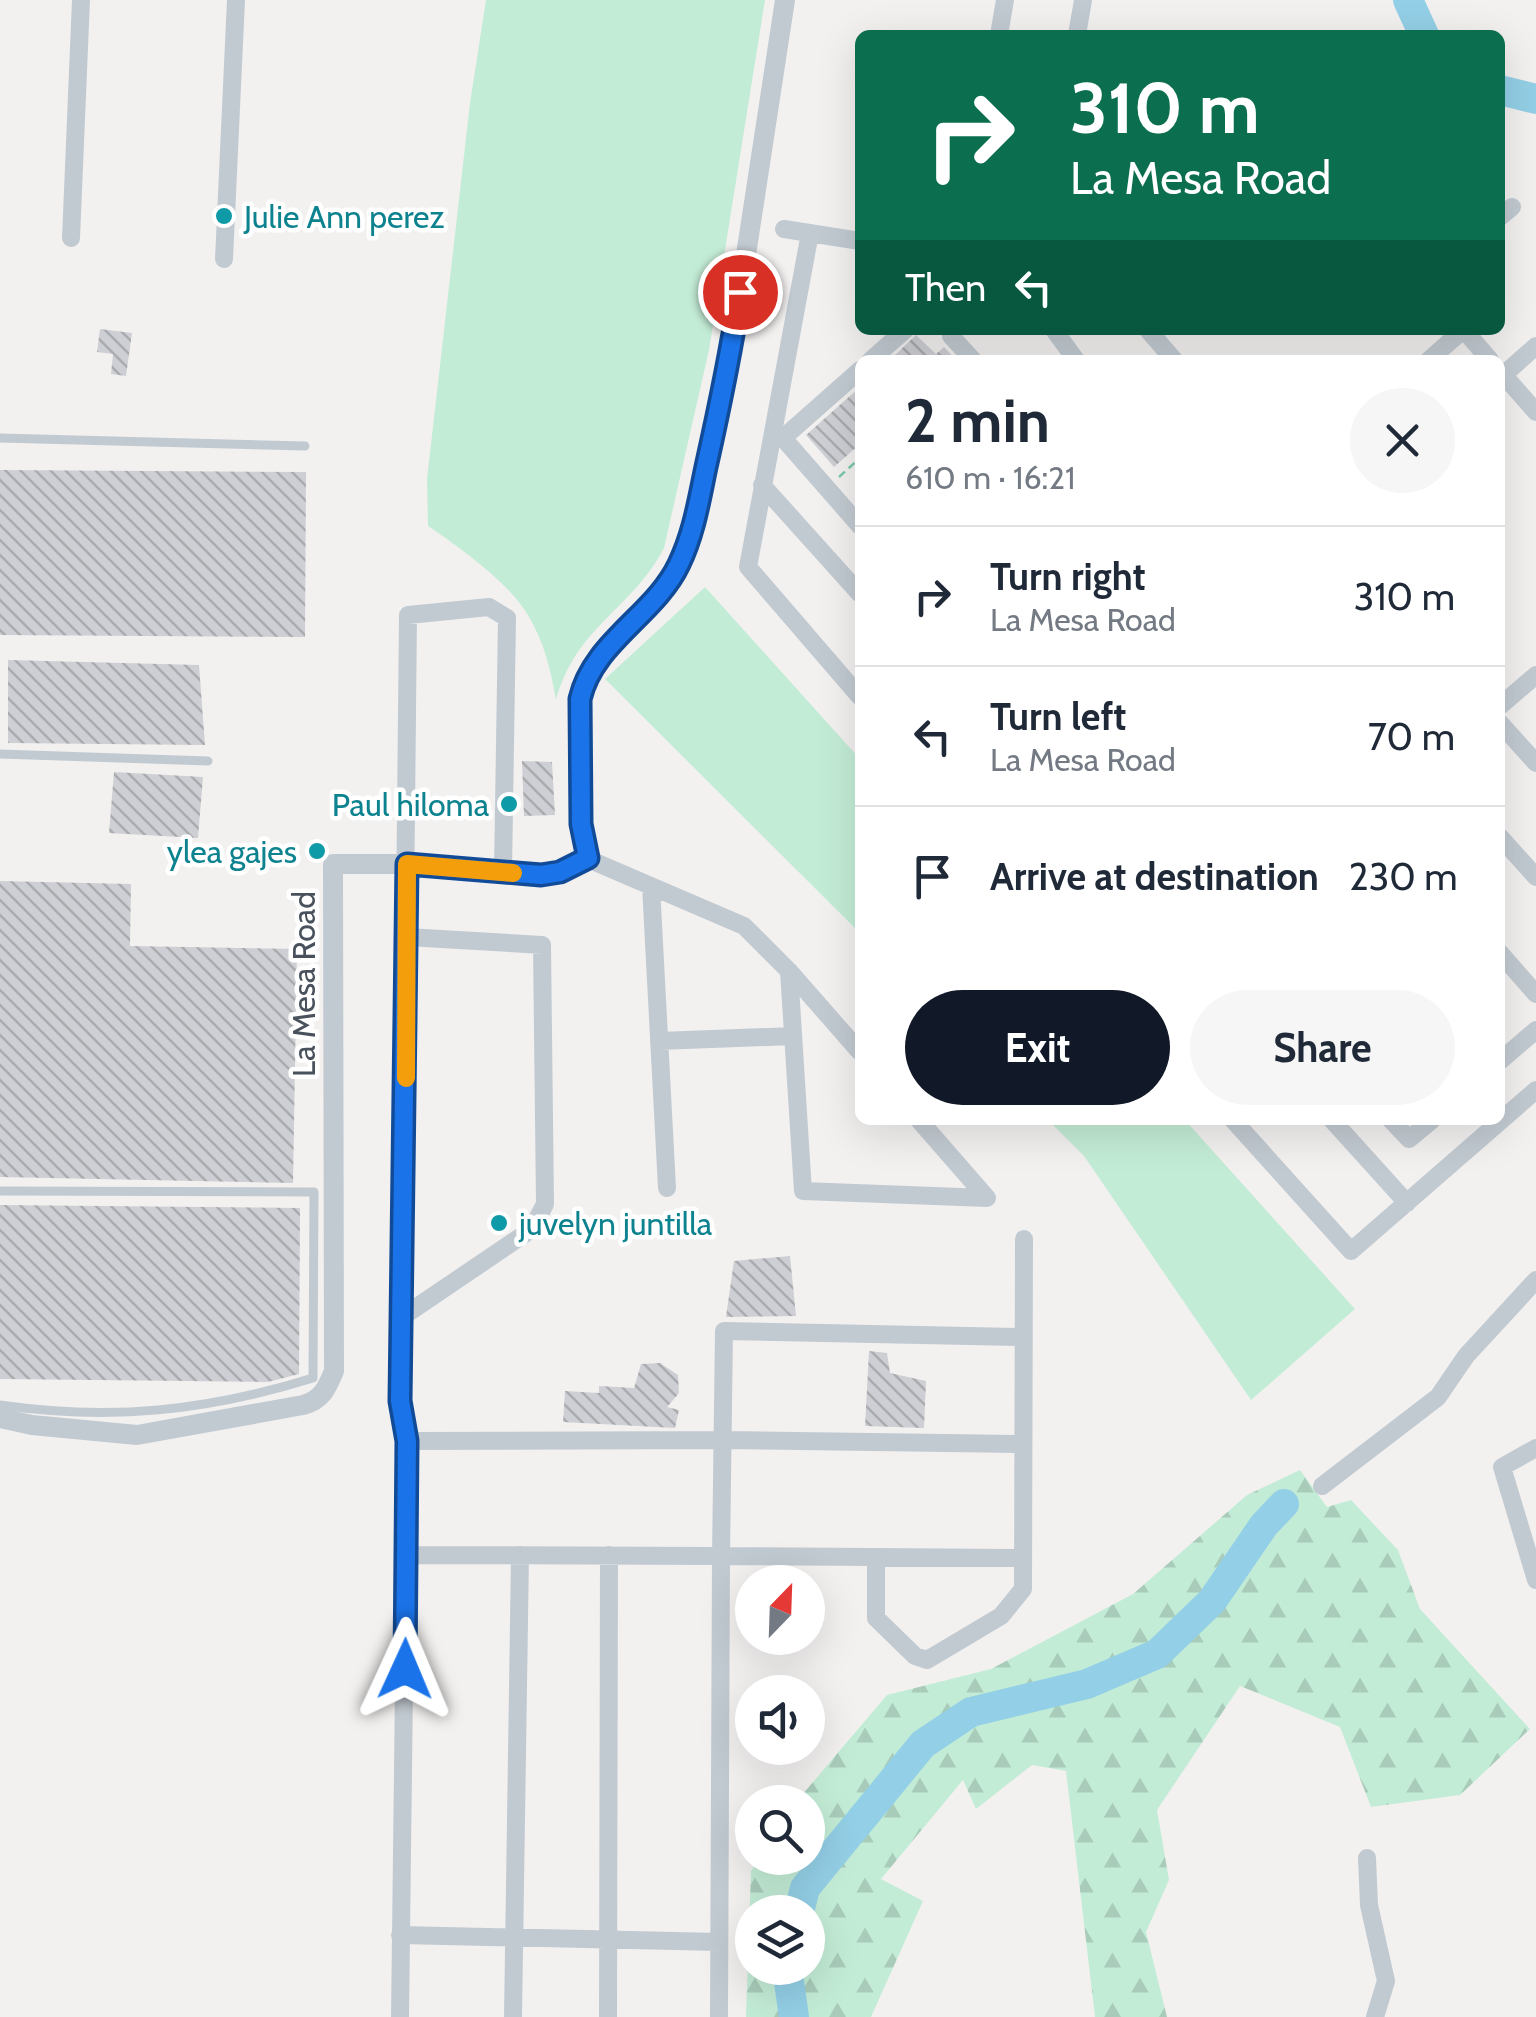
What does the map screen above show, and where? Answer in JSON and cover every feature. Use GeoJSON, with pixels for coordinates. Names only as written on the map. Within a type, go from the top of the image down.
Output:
{"type":"FeatureCollection","features":[{"type":"Feature","properties":{"kind":"street"},"geometry":{"type":"LineString","coordinates":[[70,238],[81,0]]}},
{"type":"Feature","properties":{"kind":"street"},"geometry":{"type":"LineString","coordinates":[[224,258],[236,0]]}},
{"type":"Feature","properties":{"kind":"street"},"geometry":{"type":"LineString","coordinates":[[786,0],[729,366],[692,530],[666,587],[601,655],[584,679],[581,824],[588,858],[744,926],[855,1046]]}},
{"type":"Feature","properties":{"kind":"street"},"geometry":{"type":"LineString","coordinates":[[1000,30],[1005,0]]}},
{"type":"Feature","properties":{"kind":"street"},"geometry":{"type":"LineString","coordinates":[[1078,30],[1083,0]]}},
{"type":"Feature","properties":{"kind":"street"},"geometry":{"type":"LineString","coordinates":[[784,229],[855,240]]}},
{"type":"Feature","properties":{"kind":"street"},"geometry":{"type":"LineString","coordinates":[[810,233],[748,568],[855,691]]}},
{"type":"Feature","properties":{"kind":"street"},"geometry":{"type":"LineString","coordinates":[[877,355],[899,335]]}},
{"type":"Feature","properties":{"kind":"street"},"geometry":{"type":"LineString","coordinates":[[951,335],[968,355]]}},
{"type":"Feature","properties":{"kind":"street"},"geometry":{"type":"LineString","coordinates":[[1152,335],[1170,355]]}},
{"type":"Feature","properties":{"kind":"street"},"geometry":{"type":"LineString","coordinates":[[1435,355],[1458,335]]}},
{"type":"Feature","properties":{"kind":"street"},"geometry":{"type":"LineString","coordinates":[[1468,335],[1486,355]]}},
{"type":"Feature","properties":{"kind":"street"},"geometry":{"type":"LineString","coordinates":[[1505,372],[1536,346]]}},
{"type":"Feature","properties":{"kind":"street"},"geometry":{"type":"LineString","coordinates":[[855,374],[782,438],[855,520]]}},
{"type":"Feature","properties":{"kind":"street"},"geometry":{"type":"LineString","coordinates":[[1505,379],[1536,412]]}},
{"type":"Feature","properties":{"kind":"street"},"geometry":{"type":"LineString","coordinates":[[762,485],[855,588]]}},
{"type":"Feature","properties":{"kind":"street"},"geometry":{"type":"LineString","coordinates":[[400,2017],[407,1441],[400,1401],[408,937],[408,615],[489,607],[507,618],[503,872]]}},
{"type":"Feature","properties":{"kind":"street"},"geometry":{"type":"LineString","coordinates":[[1505,702],[1536,675]]}},
{"type":"Feature","properties":{"kind":"street"},"geometry":{"type":"LineString","coordinates":[[1505,729],[1536,763]]}},
{"type":"Feature","properties":{"kind":"street"},"geometry":{"type":"LineString","coordinates":[[1505,843],[1536,877]]}},
{"type":"Feature","properties":{"kind":"street","name":"La Mesa Road"},"geometry":{"type":"LineString","coordinates":[[0,1418],[32,1425],[138,1435],[315,1402],[327,1390],[334,1371],[333,864],[407,864],[541,875],[560,872],[588,858]]}},
{"type":"Feature","properties":{"kind":"street"},"geometry":{"type":"LineString","coordinates":[[651,886],[667,1188]]}},
{"type":"Feature","properties":{"kind":"street"},"geometry":{"type":"LineString","coordinates":[[402,1316],[532,1229],[544,1204],[542,944],[408,937]]}},
{"type":"Feature","properties":{"kind":"street"},"geometry":{"type":"LineString","coordinates":[[1505,959],[1536,994]]}},
{"type":"Feature","properties":{"kind":"street"},"geometry":{"type":"LineString","coordinates":[[789,971],[803,1191],[987,1198],[923,1125]]}},
{"type":"Feature","properties":{"kind":"street"},"geometry":{"type":"LineString","coordinates":[[1505,1057],[1536,1030]]}},
{"type":"Feature","properties":{"kind":"street"},"geometry":{"type":"LineString","coordinates":[[659,1041],[794,1036]]}},
{"type":"Feature","properties":{"kind":"street"},"geometry":{"type":"LineString","coordinates":[[1505,1117],[1536,1090]]}},
{"type":"Feature","properties":{"kind":"street"},"geometry":{"type":"LineString","coordinates":[[1238,1125],[1350,1251],[1496,1125]]}},
{"type":"Feature","properties":{"kind":"street"},"geometry":{"type":"LineString","coordinates":[[1337,1125],[1407,1203]]}},
{"type":"Feature","properties":{"kind":"street"},"geometry":{"type":"LineString","coordinates":[[1396,1125],[1409,1140],[1426,1125]]}},
{"type":"Feature","properties":{"kind":"street"},"geometry":{"type":"LineString","coordinates":[[876,1557],[876,1618],[915,1656],[927,1660],[1001,1616],[1023,1589],[1024,1239]]}},
{"type":"Feature","properties":{"kind":"street"},"geometry":{"type":"LineString","coordinates":[[1322,1486],[1438,1397],[1466,1356],[1536,1280]]}},
{"type":"Feature","properties":{"kind":"street"},"geometry":{"type":"LineString","coordinates":[[719,2017],[724,1331],[1023,1337]]}},
{"type":"Feature","properties":{"kind":"street"},"geometry":{"type":"LineString","coordinates":[[407,1441],[1023,1444]]}},
{"type":"Feature","properties":{"kind":"street"},"geometry":{"type":"LineString","coordinates":[[1536,1448],[1502,1467],[1536,1580]]}},
{"type":"Feature","properties":{"kind":"street"},"geometry":{"type":"LineString","coordinates":[[406,1554],[1023,1558]]}},
{"type":"Feature","properties":{"kind":"street"},"geometry":{"type":"LineString","coordinates":[[513,2017],[520,1555]]}},
{"type":"Feature","properties":{"kind":"street"},"geometry":{"type":"LineString","coordinates":[[608,1555],[608,2017]]}},
{"type":"Feature","properties":{"kind":"street"},"geometry":{"type":"LineString","coordinates":[[1367,1858],[1369,1905],[1386,1981],[1375,2017]]}},
{"type":"Feature","properties":{"kind":"street"},"geometry":{"type":"LineString","coordinates":[[400,1935],[719,1942]]}},
{"type":"Feature","properties":{"kind":"lane"},"geometry":{"type":"LineString","coordinates":[[0,438],[306,446]]}},
{"type":"Feature","properties":{"kind":"lane"},"geometry":{"type":"LineString","coordinates":[[0,754],[208,761]]}},
{"type":"Feature","properties":{"kind":"lane"},"geometry":{"type":"LineString","coordinates":[[0,1191],[314,1192],[314,1378],[250,1398],[146,1414],[42,1411],[0,1404]]}},
{"type":"Feature","properties":{"kind":"path"},"geometry":{"type":"LineString","coordinates":[[826,488],[855,462]]}},
{"type":"Feature","properties":{"kind":"green space"},"geometry":{"type":"Polygon","coordinates":[[[486,0],[765,0],[709,350],[664,548],[637,587],[577,653],[556,700],[543,647],[521,604],[483,567],[428,526],[427,479],[470,103],[486,0]]]}},
{"type":"Feature","properties":{"kind":"green space"},"geometry":{"type":"Polygon","coordinates":[[[705,587],[855,753],[855,928],[605,679],[705,587]]]}},
{"type":"Feature","properties":{"kind":"green space"},"geometry":{"type":"Polygon","coordinates":[[[1053,1125],[1189,1125],[1355,1309],[1251,1400],[1084,1156],[1053,1125]]]}},
{"type":"Feature","properties":{"kind":"green space"},"geometry":{"type":"Polygon","coordinates":[[[1300,1470],[1327,1507],[1351,1500],[1398,1550],[1420,1609],[1530,1729],[1460,1795],[1371,1807],[1340,1727],[1240,1686],[1157,1810],[1169,1880],[1146,1932],[1167,2017],[1095,2017],[1066,1771],[1032,1765],[976,1809],[963,1780],[881,1879],[923,1901],[871,2017],[746,2017],[747,1985],[825,1985],[825,1895],[750,1895],[751,1875],[825,1875],[825,1785],[810,1785],[887,1695],[991,1669],[1133,1594],[1247,1495],[1300,1470]]]}},
{"type":"Feature","properties":{"kind":"building"},"geometry":{"type":"Polygon","coordinates":[[[100,329],[132,333],[126,376],[111,374],[113,354],[97,352],[100,329]]]}},
{"type":"Feature","properties":{"kind":"building"},"geometry":{"type":"Polygon","coordinates":[[[916,335],[936,354],[944,347],[951,355],[895,355],[916,335]]]}},
{"type":"Feature","properties":{"kind":"building"},"geometry":{"type":"Polygon","coordinates":[[[855,391],[855,448],[834,467],[806,435],[855,391]]]}},
{"type":"Feature","properties":{"kind":"building"},"geometry":{"type":"Polygon","coordinates":[[[0,470],[306,472],[305,637],[0,635],[0,470]]]}},
{"type":"Feature","properties":{"kind":"building"},"geometry":{"type":"Polygon","coordinates":[[[8,660],[199,665],[205,745],[8,743],[8,660]]]}},
{"type":"Feature","properties":{"kind":"building"},"geometry":{"type":"Polygon","coordinates":[[[522,761],[552,762],[555,815],[524,816],[522,761]]]}},
{"type":"Feature","properties":{"kind":"building"},"geometry":{"type":"Polygon","coordinates":[[[114,772],[203,777],[198,838],[109,833],[114,772]]]}},
{"type":"Feature","properties":{"kind":"building"},"geometry":{"type":"Polygon","coordinates":[[[0,881],[131,884],[130,946],[297,949],[293,1183],[0,1177],[0,881]]]}},
{"type":"Feature","properties":{"kind":"building"},"geometry":{"type":"Polygon","coordinates":[[[0,1205],[300,1208],[299,1374],[268,1382],[0,1379],[0,1205]]]}},
{"type":"Feature","properties":{"kind":"building"},"geometry":{"type":"Polygon","coordinates":[[[790,1256],[796,1316],[726,1317],[734,1261],[790,1256]]]}},
{"type":"Feature","properties":{"kind":"building"},"geometry":{"type":"Polygon","coordinates":[[[869,1351],[887,1353],[890,1373],[926,1381],[924,1428],[865,1426],[869,1351]]]}},
{"type":"Feature","properties":{"kind":"building"},"geometry":{"type":"Polygon","coordinates":[[[660,1363],[678,1375],[679,1393],[667,1407],[679,1410],[675,1428],[563,1422],[565,1391],[599,1393],[599,1386],[634,1388],[641,1364],[660,1363]]]}},
{"type":"Feature","properties":{"kind":"waterway"},"geometry":{"type":"LineString","coordinates":[[1408,0],[1422,30]]}},
{"type":"Feature","properties":{"kind":"waterway"},"geometry":{"type":"LineString","coordinates":[[1505,91],[1536,99]]}},
{"type":"Feature","properties":{"kind":"waterway"},"geometry":{"type":"LineString","coordinates":[[803,1895],[923,1744],[971,1712],[1087,1684],[1157,1654],[1212,1601],[1264,1525],[1284,1504]]}},
{"type":"Feature","properties":{"kind":"waterway"},"geometry":{"type":"LineString","coordinates":[[789,1985],[794,2017]]}},
{"type":"Feature","properties":{"kind":"slow traffic"},"geometry":{"type":"LineString","coordinates":[[406,1078],[407,864],[513,873]]}},
{"type":"Feature","properties":{"kind":"place","name":"Julie Ann perez"},"geometry":{"type":"Point","coordinates":[224,216]}},
{"type":"Feature","properties":{"kind":"place","name":"Paul hiloma"},"geometry":{"type":"Point","coordinates":[509,804]}},
{"type":"Feature","properties":{"kind":"place","name":"ylea gajes"},"geometry":{"type":"Point","coordinates":[317,851]}},
{"type":"Feature","properties":{"kind":"place","name":"juvelyn juntilla"},"geometry":{"type":"Point","coordinates":[499,1223]}},
{"type":"Feature","properties":{"kind":"route"},"geometry":{"type":"LineString","coordinates":[[405,1669],[407,1441],[400,1401],[407,864],[541,875],[560,872],[588,858],[581,824],[580,699],[584,679],[601,655],[666,587],[680,563],[692,530],[729,366],[740,292]]}}]}
